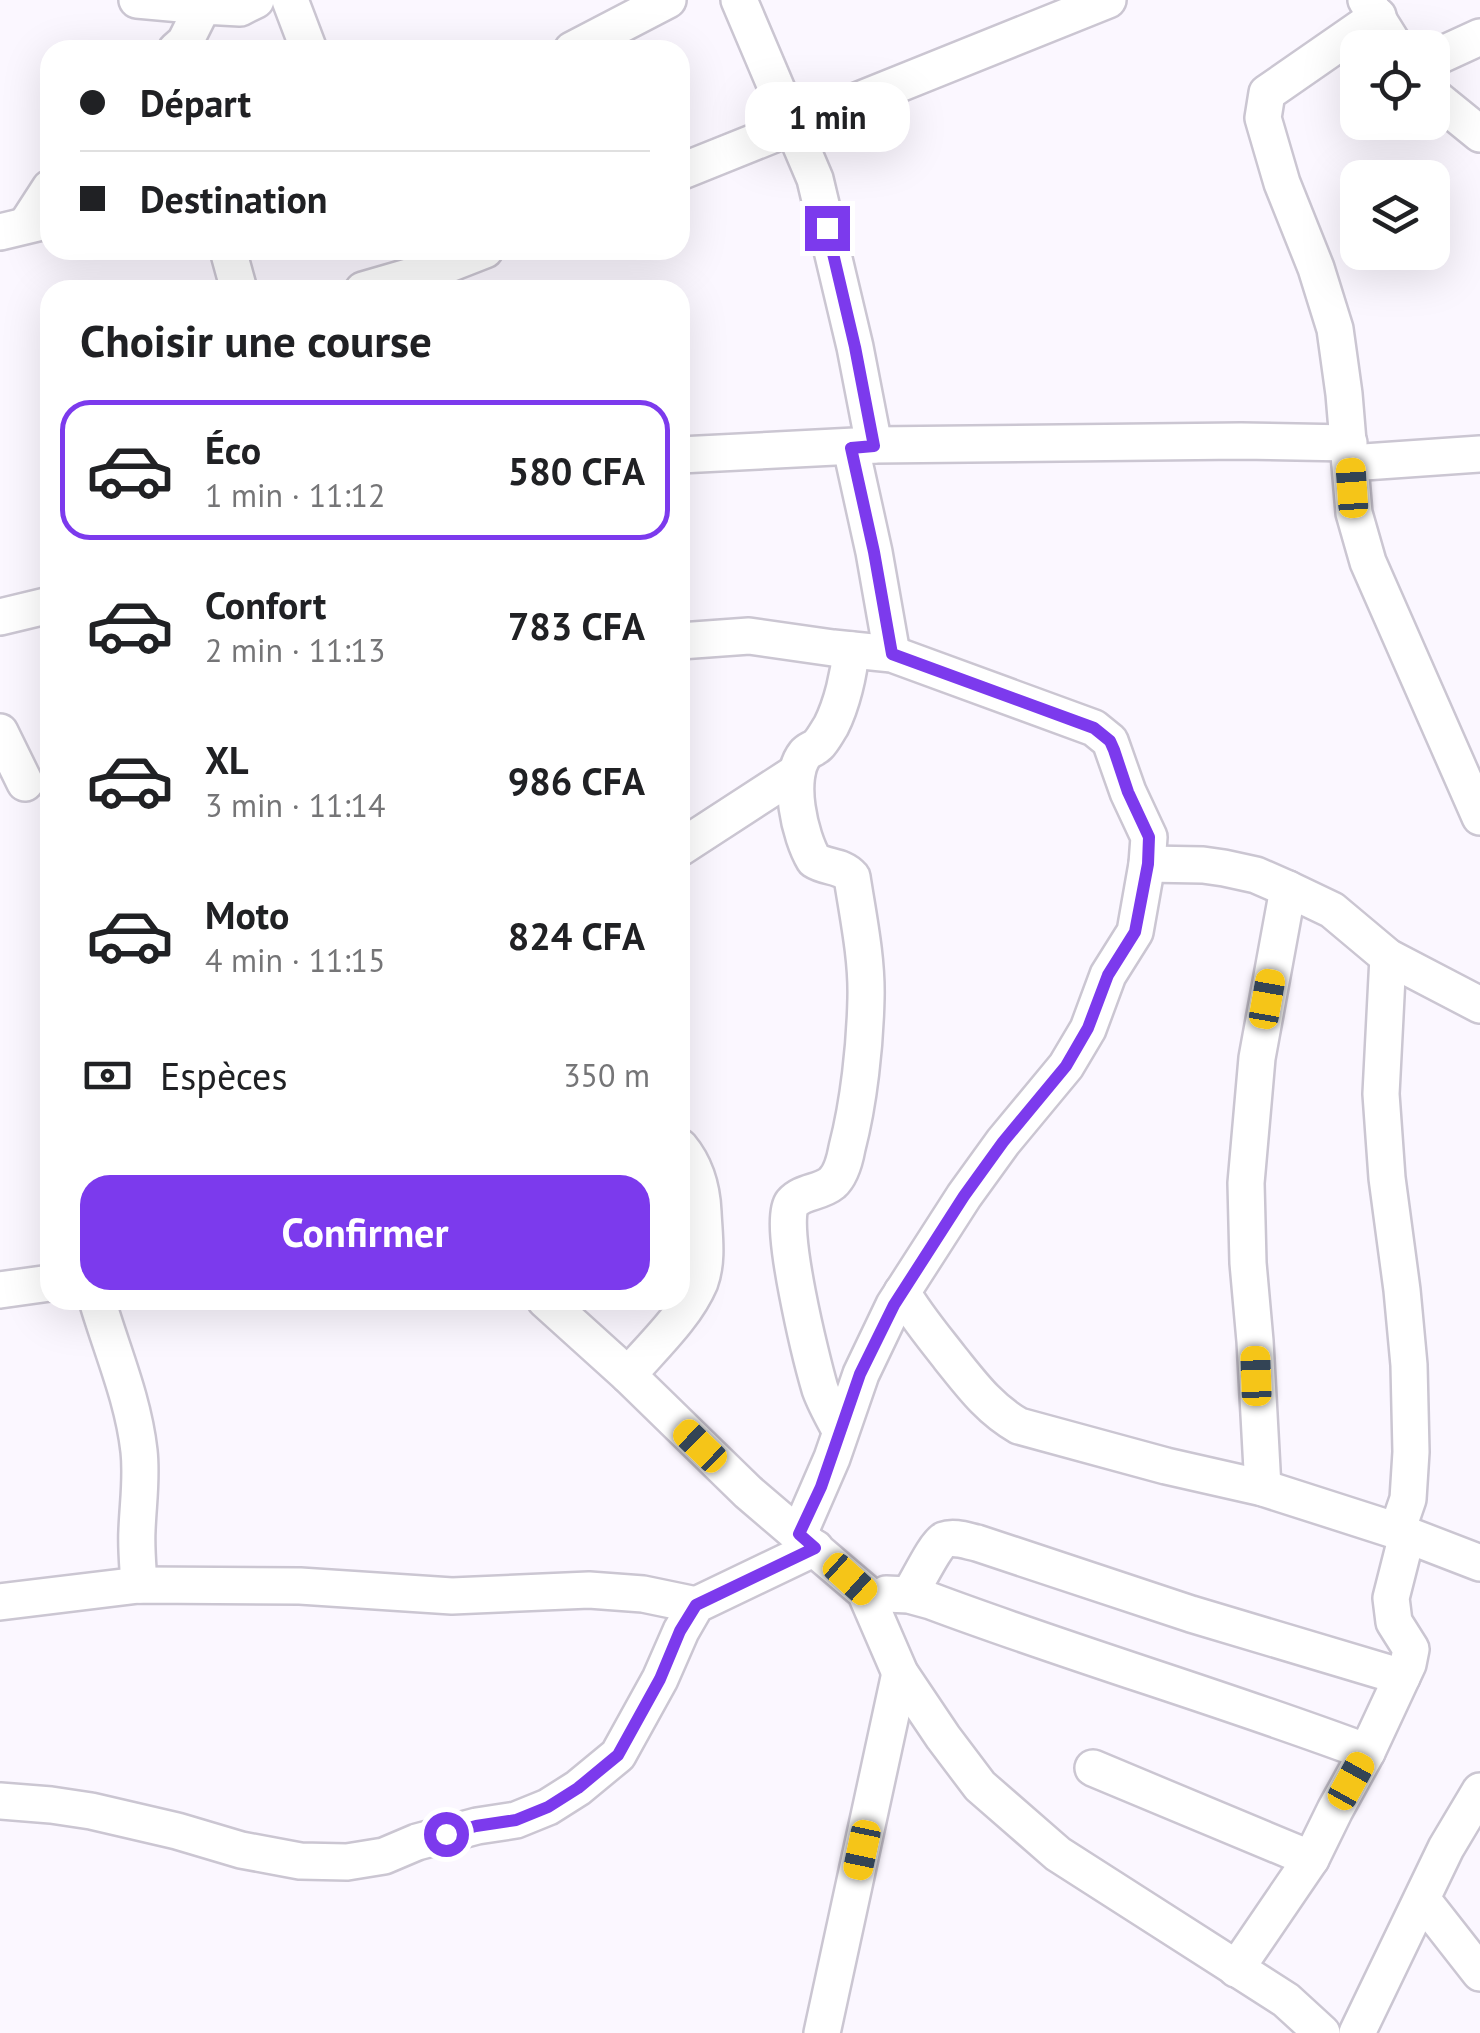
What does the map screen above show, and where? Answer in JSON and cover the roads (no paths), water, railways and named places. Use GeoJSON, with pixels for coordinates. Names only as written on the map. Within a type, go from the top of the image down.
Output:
{"type":"FeatureCollection","features":[{"type":"Feature","properties":{"kind":"street"},"geometry":{"type":"LineString","coordinates":[[137,0],[240,8],[256,0]]}},
{"type":"Feature","properties":{"kind":"street"},"geometry":{"type":"LineString","coordinates":[[290,0],[306,40]]}},
{"type":"Feature","properties":{"kind":"street"},"geometry":{"type":"LineString","coordinates":[[591,40],[668,0]]}},
{"type":"Feature","properties":{"kind":"street"},"geometry":{"type":"LineString","coordinates":[[739,0],[821,200],[855,347],[874,552],[892,654]]}},
{"type":"Feature","properties":{"kind":"street"},"geometry":{"type":"LineString","coordinates":[[690,168],[1108,0]]}},
{"type":"Feature","properties":{"kind":"street"},"geometry":{"type":"LineString","coordinates":[[186,40],[203,6]]}},
{"type":"Feature","properties":{"kind":"street"},"geometry":{"type":"LineString","coordinates":[[1385,30],[1372,8],[1267,93],[1263,118],[1282,184],[1316,268],[1335,330],[1354,513],[1368,562],[1480,817]]}},
{"type":"Feature","properties":{"kind":"street"},"geometry":{"type":"LineString","coordinates":[[1450,51],[1480,37]]}},
{"type":"Feature","properties":{"kind":"street"},"geometry":{"type":"LineString","coordinates":[[1450,110],[1480,134]]}},
{"type":"Feature","properties":{"kind":"street"},"geometry":{"type":"LineString","coordinates":[[25,226],[40,203]]}},
{"type":"Feature","properties":{"kind":"street"},"geometry":{"type":"LineString","coordinates":[[398,280],[459,260]]}},
{"type":"Feature","properties":{"kind":"street"},"geometry":{"type":"LineString","coordinates":[[690,455],[862,447],[1241,441],[1350,453],[1480,454]]}},
{"type":"Feature","properties":{"kind":"street"},"geometry":{"type":"LineString","coordinates":[[0,617],[40,607]]}},
{"type":"Feature","properties":{"kind":"street"},"geometry":{"type":"LineString","coordinates":[[0,1801],[91,1811],[241,1850],[300,1861],[348,1862],[384,1856],[416,1842],[516,1820],[548,1807],[578,1788],[618,1755],[696,1605],[807,1541],[860,1374],[902,1292],[1003,1142],[1066,1066],[1088,1028],[1108,975],[1135,932],[1149,837],[1114,750],[1094,728],[892,654],[749,636],[690,639]]}},
{"type":"Feature","properties":{"kind":"street"},"geometry":{"type":"LineString","coordinates":[[840,1430],[814,1366],[797,1295],[787,1218],[793,1202],[832,1182],[843,1164],[856,1094],[866,995],[852,877],[843,869],[818,863],[811,856],[801,829],[796,796],[797,772],[804,754],[821,743],[832,723],[852,650]]}},
{"type":"Feature","properties":{"kind":"street"},"geometry":{"type":"LineString","coordinates":[[0,732],[25,784]]}},
{"type":"Feature","properties":{"kind":"street"},"geometry":{"type":"LineString","coordinates":[[690,842],[797,772]]}},
{"type":"Feature","properties":{"kind":"street"},"geometry":{"type":"LineString","coordinates":[[1148,864],[1224,868],[1288,888],[1332,910],[1388,957],[1480,1005]]}},
{"type":"Feature","properties":{"kind":"street"},"geometry":{"type":"LineString","coordinates":[[1263,1488],[1246,1183],[1257,1058],[1288,888]]}},
{"type":"Feature","properties":{"kind":"street"},"geometry":{"type":"LineString","coordinates":[[1236,1969],[1311,1859],[1367,1752],[1411,1649],[1394,1622],[1391,1598],[1412,1452],[1410,1366],[1381,1094],[1388,957]]}},
{"type":"Feature","properties":{"kind":"street"},"geometry":{"type":"LineString","coordinates":[[690,1162],[702,1198],[706,1251],[701,1280],[690,1299]]}},
{"type":"Feature","properties":{"kind":"street"},"geometry":{"type":"LineString","coordinates":[[0,1290],[40,1284]]}},
{"type":"Feature","properties":{"kind":"street"},"geometry":{"type":"LineString","coordinates":[[902,1292],[968,1382],[1005,1418],[1019,1426],[1263,1488],[1480,1563]]}},
{"type":"Feature","properties":{"kind":"street"},"geometry":{"type":"LineString","coordinates":[[100,1310],[122,1372],[137,1438],[141,1485],[137,1533],[139,1585]]}},
{"type":"Feature","properties":{"kind":"street"},"geometry":{"type":"LineString","coordinates":[[556,1310],[748,1492],[865,1592],[900,1672],[980,1786],[1058,1854],[1286,2000],[1322,2033]]}},
{"type":"Feature","properties":{"kind":"street"},"geometry":{"type":"LineString","coordinates":[[628,1375],[683,1310]]}},
{"type":"Feature","properties":{"kind":"street"},"geometry":{"type":"LineString","coordinates":[[910,1595],[938,1543],[955,1538],[1402,1677]]}},
{"type":"Feature","properties":{"kind":"street"},"geometry":{"type":"LineString","coordinates":[[0,1602],[139,1585],[300,1586],[452,1596],[589,1590],[644,1594],[696,1605]]}},
{"type":"Feature","properties":{"kind":"street"},"geometry":{"type":"LineString","coordinates":[[865,1592],[910,1595],[1367,1752]]}},
{"type":"Feature","properties":{"kind":"street"},"geometry":{"type":"LineString","coordinates":[[822,2033],[900,1672]]}},
{"type":"Feature","properties":{"kind":"street"},"geometry":{"type":"LineString","coordinates":[[1093,1768],[1311,1859]]}},
{"type":"Feature","properties":{"kind":"street"},"geometry":{"type":"LineString","coordinates":[[1357,2033],[1422,1900],[1463,1849],[1480,1791]]}},
{"type":"Feature","properties":{"kind":"street"},"geometry":{"type":"LineString","coordinates":[[1422,1900],[1480,1973]]}}]}
